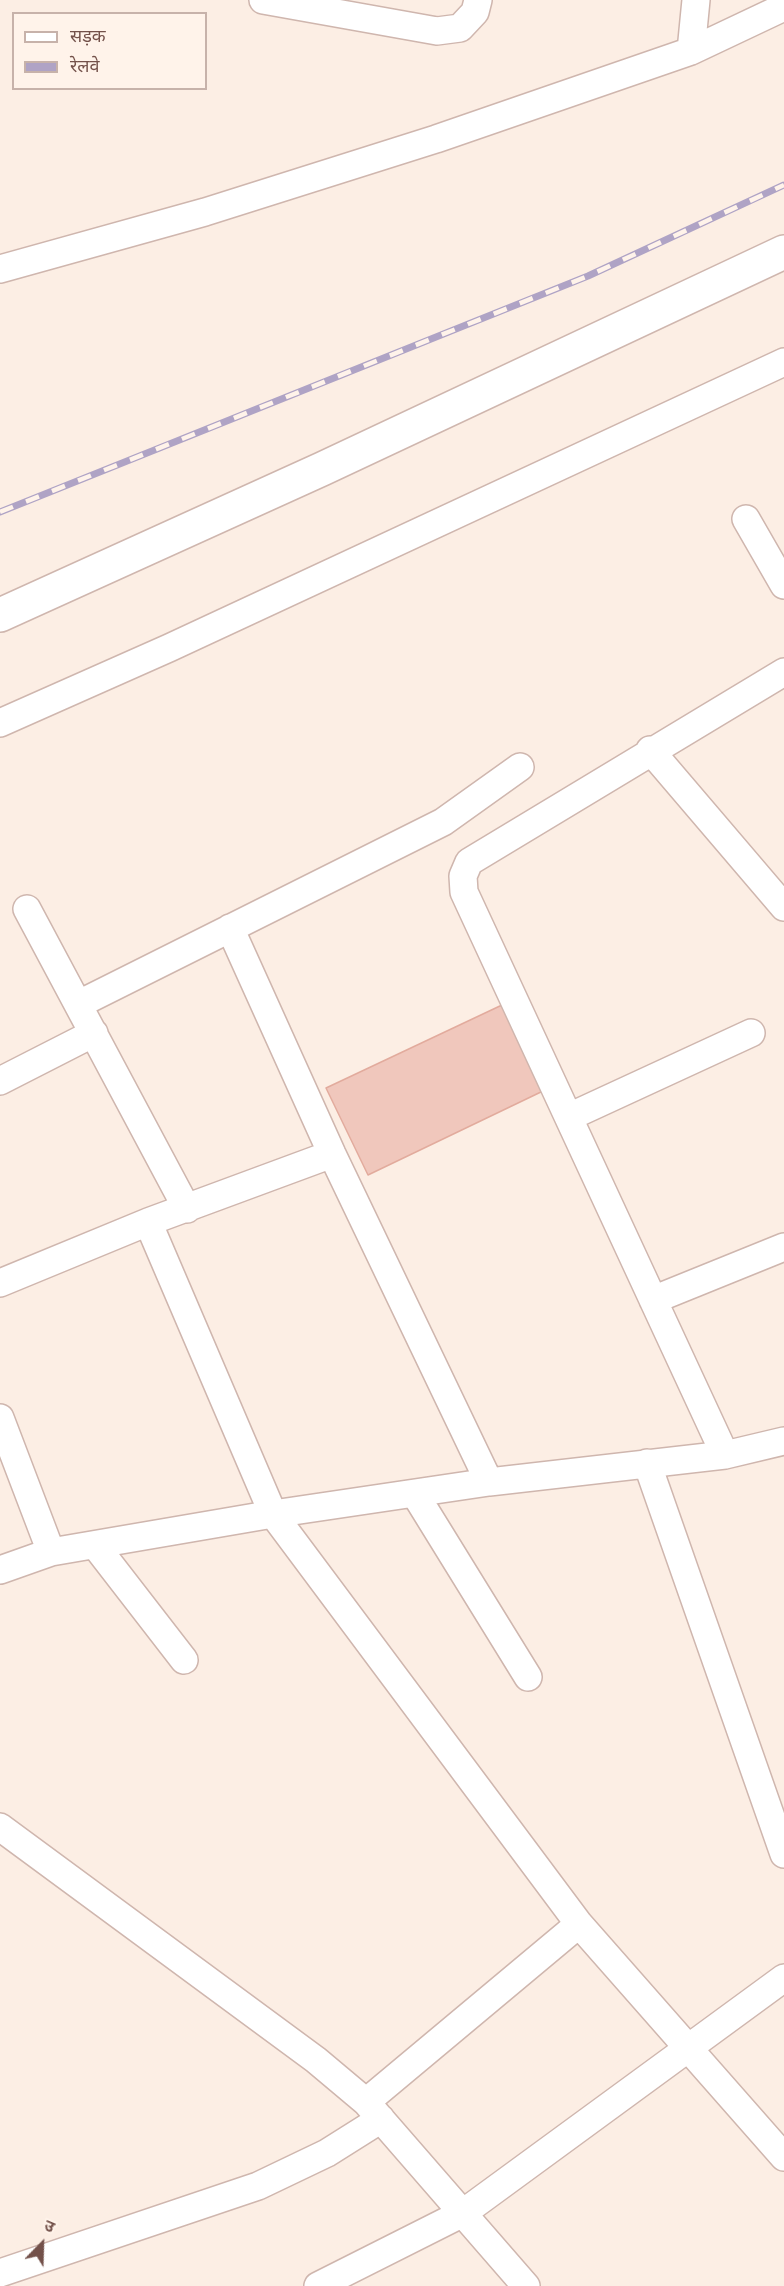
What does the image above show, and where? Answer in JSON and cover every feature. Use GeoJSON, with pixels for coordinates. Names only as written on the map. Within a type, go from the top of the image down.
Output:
{"type":"FeatureCollection","features":[{"type":"Feature","properties":{"kind":"street"},"geometry":{"type":"LineString","coordinates":[[263,0],[437,31],[459,28],[475,12],[478,0]]}},
{"type":"Feature","properties":{"kind":"street"},"geometry":{"type":"LineString","coordinates":[[691,51],[696,0]]}},
{"type":"Feature","properties":{"kind":"street"},"geometry":{"type":"LineString","coordinates":[[0,269],[227,205],[436,139],[691,51],[784,7]]}},
{"type":"Feature","properties":{"kind":"street"},"geometry":{"type":"LineString","coordinates":[[0,615],[333,464],[784,252]]}},
{"type":"Feature","properties":{"kind":"street"},"geometry":{"type":"LineString","coordinates":[[0,723],[169,648],[784,362]]}},
{"type":"Feature","properties":{"kind":"street"},"geometry":{"type":"LineString","coordinates":[[746,519],[784,585]]}},
{"type":"Feature","properties":{"kind":"street"},"geometry":{"type":"LineString","coordinates":[[725,1455],[464,892],[463,876],[469,862],[650,750],[784,672]]}},
{"type":"Feature","properties":{"kind":"street"},"geometry":{"type":"LineString","coordinates":[[650,750],[784,907]]}},
{"type":"Feature","properties":{"kind":"street"},"geometry":{"type":"LineString","coordinates":[[79,1004],[443,822],[520,767]]}},
{"type":"Feature","properties":{"kind":"street"},"geometry":{"type":"LineString","coordinates":[[27,909],[187,1209]]}},
{"type":"Feature","properties":{"kind":"street"},"geometry":{"type":"LineString","coordinates":[[230,928],[332,1154],[489,1482]]}},
{"type":"Feature","properties":{"kind":"street"},"geometry":{"type":"LineString","coordinates":[[0,1081],[94,1033]]}},
{"type":"Feature","properties":{"kind":"street"},"geometry":{"type":"LineString","coordinates":[[569,1117],[752,1033]]}},
{"type":"Feature","properties":{"kind":"street"},"geometry":{"type":"LineString","coordinates":[[0,1284],[148,1222],[332,1154]]}},
{"type":"Feature","properties":{"kind":"street"},"geometry":{"type":"LineString","coordinates":[[148,1222],[273,1514],[579,1924],[784,2157]]}},
{"type":"Feature","properties":{"kind":"street"},"geometry":{"type":"LineString","coordinates":[[653,1300],[784,1246]]}},
{"type":"Feature","properties":{"kind":"street"},"geometry":{"type":"LineString","coordinates":[[0,1418],[51,1552]]}},
{"type":"Feature","properties":{"kind":"street"},"geometry":{"type":"LineString","coordinates":[[0,1569],[51,1552],[273,1514],[489,1482],[725,1455],[784,1441]]}},
{"type":"Feature","properties":{"kind":"street"},"geometry":{"type":"LineString","coordinates":[[647,1463],[784,1854]]}},
{"type":"Feature","properties":{"kind":"street"},"geometry":{"type":"LineString","coordinates":[[415,1494],[528,1677]]}},
{"type":"Feature","properties":{"kind":"street"},"geometry":{"type":"LineString","coordinates":[[95,1545],[184,1660]]}},
{"type":"Feature","properties":{"kind":"street"},"geometry":{"type":"LineString","coordinates":[[0,1827],[316,2060],[374,2111],[526,2286]]}},
{"type":"Feature","properties":{"kind":"street"},"geometry":{"type":"LineString","coordinates":[[0,2273],[258,2186],[327,2153],[579,1924]]}},
{"type":"Feature","properties":{"kind":"street"},"geometry":{"type":"LineString","coordinates":[[318,2286],[463,2213],[784,1978]]}},
{"type":"Feature","properties":{"kind":"building"},"geometry":{"type":"Polygon","coordinates":[[[502,1005],[543,1091],[368,1175],[326,1088],[502,1005]]]}},
{"type":"Feature","properties":{"kind":"railway"},"geometry":{"type":"LineString","coordinates":[[0,512],[588,276],[784,185]]}}]}
